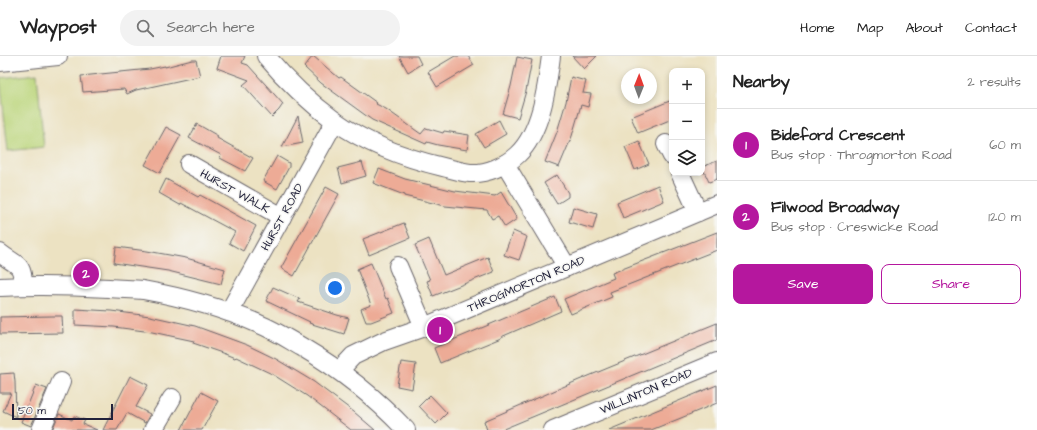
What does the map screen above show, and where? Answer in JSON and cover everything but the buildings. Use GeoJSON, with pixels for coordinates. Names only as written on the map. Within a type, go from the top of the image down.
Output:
{"type":"FeatureCollection","features":[{"type":"Feature","properties":{"kind":"street"},"geometry":{"type":"LineString","coordinates":[[0,62],[58,56]]}},
{"type":"Feature","properties":{"kind":"street"},"geometry":{"type":"LineString","coordinates":[[266,56],[300,93],[335,121],[366,139],[390,151],[417,161],[470,173],[495,169],[506,164],[527,144],[543,103],[551,56]]}},
{"type":"Feature","properties":{"kind":"street","name":"HURST ROAD"},"geometry":{"type":"LineString","coordinates":[[229,312],[335,121]]}},
{"type":"Feature","properties":{"kind":"street","name":"HURST WALK"},"geometry":{"type":"LineString","coordinates":[[188,164],[282,217]]}},
{"type":"Feature","properties":{"kind":"street"},"geometry":{"type":"LineString","coordinates":[[506,164],[567,267]]}},
{"type":"Feature","properties":{"kind":"street"},"geometry":{"type":"LineString","coordinates":[[681,176],[698,212]]}},
{"type":"Feature","properties":{"kind":"street","name":"THROGMORTON ROAD"},"geometry":{"type":"LineString","coordinates":[[340,370],[353,356],[384,341],[424,327],[717,204]]}},
{"type":"Feature","properties":{"kind":"street"},"geometry":{"type":"LineString","coordinates":[[0,253],[18,265],[23,274],[23,286]]}},
{"type":"Feature","properties":{"kind":"street"},"geometry":{"type":"LineString","coordinates":[[398,266],[424,327]]}},
{"type":"Feature","properties":{"kind":"street"},"geometry":{"type":"LineString","coordinates":[[0,287],[91,287],[141,290],[183,299],[229,312],[261,324],[284,336],[340,370],[371,396],[406,430]]}},
{"type":"Feature","properties":{"kind":"street","name":"WILLINTON ROAD"},"geometry":{"type":"LineString","coordinates":[[553,430],[717,362]]}},
{"type":"Feature","properties":{"kind":"street"},"geometry":{"type":"LineString","coordinates":[[41,430],[61,382]]}},
{"type":"Feature","properties":{"kind":"street"},"geometry":{"type":"LineString","coordinates":[[152,430],[172,398]]}},
{"type":"Feature","properties":{"kind":"green space"},"geometry":{"type":"Polygon","coordinates":[[[37,74],[44,147],[8,151],[0,78],[37,74]]]}},
{"type":"Feature","properties":{"kind":"place","name":"Filwood Broadway"},"geometry":{"type":"Point","coordinates":[86,274]}},
{"type":"Feature","properties":{"kind":"place","name":"Bideford Crescent"},"geometry":{"type":"Point","coordinates":[440,330]}}]}
